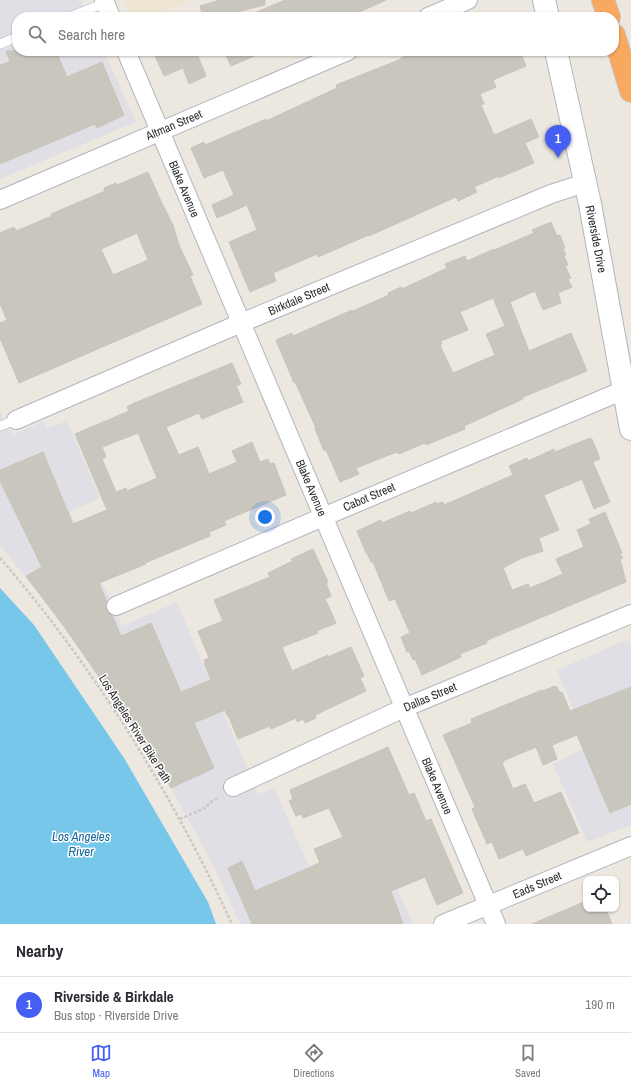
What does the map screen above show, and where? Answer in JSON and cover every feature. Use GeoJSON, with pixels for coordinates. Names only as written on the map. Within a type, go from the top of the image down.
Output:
{"type":"FeatureCollection","features":[{"type":"Feature","properties":{"kind":"highway"},"geometry":{"type":"LineString","coordinates":[[603,0],[607,12]]}},
{"type":"Feature","properties":{"kind":"highway"},"geometry":{"type":"LineString","coordinates":[[619,51],[631,91]]}},
{"type":"Feature","properties":{"kind":"main road"},"geometry":{"type":"LineString","coordinates":[[544,0],[547,12]]}},
{"type":"Feature","properties":{"kind":"main road","name":"Riverside Drive"},"geometry":{"type":"LineString","coordinates":[[557,56],[590,204],[631,429]]}},
{"type":"Feature","properties":{"kind":"street"},"geometry":{"type":"LineString","coordinates":[[440,12],[468,0]]}},
{"type":"Feature","properties":{"kind":"street","name":"Blake Avenue"},"geometry":{"type":"LineString","coordinates":[[128,56],[496,924]]}},
{"type":"Feature","properties":{"kind":"street","name":"Altman Street"},"geometry":{"type":"LineString","coordinates":[[0,200],[336,56]]}},
{"type":"Feature","properties":{"kind":"street","name":"Birkdale Street"},"geometry":{"type":"LineString","coordinates":[[8,423],[241,323],[551,194],[585,182]]}},
{"type":"Feature","properties":{"kind":"street","name":"Cabot Street"},"geometry":{"type":"LineString","coordinates":[[116,606],[624,390]]}},
{"type":"Feature","properties":{"kind":"street","name":"Dallas Street"},"geometry":{"type":"LineString","coordinates":[[233,787],[404,708],[631,614]]}},
{"type":"Feature","properties":{"kind":"street","name":"Eads Street"},"geometry":{"type":"LineString","coordinates":[[443,924],[631,846]]}},
{"type":"Feature","properties":{"kind":"lane"},"geometry":{"type":"LineString","coordinates":[[88,12],[107,7]]}},
{"type":"Feature","properties":{"kind":"lane"},"geometry":{"type":"LineString","coordinates":[[0,44],[12,39]]}},
{"type":"Feature","properties":{"kind":"path","name":"Los Angeles River Bike Path"},"geometry":{"type":"LineString","coordinates":[[0,558],[80,658],[141,752],[180,819],[232,924]]}},
{"type":"Feature","properties":{"kind":"path"},"geometry":{"type":"LineString","coordinates":[[180,819],[205,808],[219,797],[230,796],[233,787]]}},
{"type":"Feature","properties":{"kind":"shaded area"},"geometry":{"type":"Polygon","coordinates":[[[0,0],[81,0],[87,12],[12,12],[12,56],[106,56],[136,122],[0,179],[0,0]]]}},
{"type":"Feature","properties":{"kind":"shaded area"},"geometry":{"type":"Polygon","coordinates":[[[124,0],[190,0],[160,12],[130,12],[124,0]]]}},
{"type":"Feature","properties":{"kind":"shaded area"},"geometry":{"type":"Polygon","coordinates":[[[0,411],[13,435],[44,421],[47,428],[67,421],[100,498],[70,512],[122,626],[177,602],[258,794],[274,788],[309,866],[375,839],[413,924],[240,924],[214,867],[171,788],[132,724],[63,625],[0,545],[0,411]]]}},
{"type":"Feature","properties":{"kind":"shaded area"},"geometry":{"type":"Polygon","coordinates":[[[626,640],[631,644],[631,825],[587,842],[553,764],[588,746],[557,670],[626,640]]]}},
{"type":"Feature","properties":{"kind":"water","name":"Los Angeles River"},"geometry":{"type":"Polygon","coordinates":[[[0,588],[34,625],[124,758],[208,902],[216,924],[0,924],[0,588]]]}},
{"type":"Feature","properties":{"kind":"building"},"geometry":{"type":"Polygon","coordinates":[[[220,0],[265,0],[265,5],[237,12],[202,12],[200,6],[220,0]]]}},
{"type":"Feature","properties":{"kind":"building"},"geometry":{"type":"Polygon","coordinates":[[[285,0],[386,0],[360,12],[257,12],[285,0]]]}},
{"type":"Feature","properties":{"kind":"building"},"geometry":{"type":"Polygon","coordinates":[[[6,51],[12,51],[12,56],[58,56],[67,77],[102,62],[124,115],[97,128],[95,124],[0,164],[0,65],[10,62],[6,51]]]}},
{"type":"Feature","properties":{"kind":"building"},"geometry":{"type":"Polygon","coordinates":[[[155,56],[198,56],[206,76],[189,84],[183,68],[164,76],[155,56]]]}},
{"type":"Feature","properties":{"kind":"building"},"geometry":{"type":"Polygon","coordinates":[[[226,56],[254,56],[231,66],[226,56]]]}},
{"type":"Feature","properties":{"kind":"building"},"geometry":{"type":"Polygon","coordinates":[[[405,56],[522,56],[526,66],[493,80],[496,87],[480,94],[484,104],[481,105],[494,135],[531,119],[539,137],[525,143],[534,163],[474,187],[477,192],[458,201],[456,197],[369,236],[318,257],[317,254],[273,273],[276,281],[250,292],[229,242],[257,230],[247,205],[217,218],[212,205],[234,195],[223,170],[204,178],[191,148],[204,142],[205,145],[266,119],[266,121],[337,88],[336,85],[405,56]]]}},
{"type":"Feature","properties":{"kind":"building"},"geometry":{"type":"Polygon","coordinates":[[[148,172],[173,225],[179,245],[193,275],[190,276],[202,304],[19,383],[0,338],[0,323],[7,320],[0,304],[0,233],[14,227],[16,231],[105,191],[104,188],[116,183],[117,185],[148,172]],[[137,233],[101,249],[113,275],[148,260],[137,233]]]}},
{"type":"Feature","properties":{"kind":"building"},"geometry":{"type":"Polygon","coordinates":[[[551,222],[557,236],[560,235],[565,248],[563,249],[566,255],[564,256],[568,265],[565,266],[571,278],[568,279],[572,287],[558,293],[561,303],[543,310],[535,291],[510,302],[529,351],[571,333],[587,371],[523,397],[523,399],[464,426],[465,429],[426,445],[425,443],[399,454],[398,452],[356,468],[359,474],[340,482],[326,450],[324,451],[315,429],[316,428],[295,382],[294,383],[276,340],[292,333],[293,336],[352,310],[353,311],[389,295],[388,293],[401,287],[402,289],[447,268],[445,264],[465,256],[467,261],[534,233],[532,230],[551,222]],[[493,298],[460,312],[468,330],[441,341],[442,344],[440,345],[453,373],[495,355],[486,334],[505,326],[493,298]]]}},
{"type":"Feature","properties":{"kind":"building"},"geometry":{"type":"Polygon","coordinates":[[[232,363],[241,384],[236,386],[243,402],[202,419],[199,413],[166,427],[179,455],[198,447],[209,474],[237,462],[232,451],[252,442],[260,462],[268,459],[270,464],[274,463],[286,495],[224,521],[226,525],[209,532],[210,536],[99,583],[107,602],[106,610],[112,615],[121,636],[151,623],[181,692],[211,680],[204,663],[206,663],[204,660],[209,658],[198,631],[223,621],[214,600],[270,577],[268,573],[293,561],[291,559],[313,549],[328,582],[326,583],[331,596],[325,599],[336,623],[317,631],[318,633],[282,647],[292,671],[328,655],[328,657],[351,647],[364,676],[360,678],[366,691],[315,715],[316,718],[305,723],[303,719],[297,722],[296,718],[271,729],[270,726],[238,739],[225,710],[194,723],[214,768],[171,788],[132,724],[63,625],[26,576],[42,567],[0,481],[0,470],[43,452],[73,524],[107,510],[75,434],[129,411],[127,407],[232,363]],[[138,433],[102,447],[106,457],[102,459],[116,492],[126,488],[127,491],[157,478],[138,433]]]}},
{"type":"Feature","properties":{"kind":"building"},"geometry":{"type":"Polygon","coordinates":[[[590,438],[592,439],[600,459],[593,462],[610,502],[594,509],[582,479],[544,495],[559,530],[539,538],[543,551],[522,558],[503,568],[512,590],[528,584],[530,588],[563,574],[556,559],[584,547],[577,530],[591,524],[589,519],[605,512],[622,553],[620,554],[623,558],[620,559],[626,582],[490,639],[486,642],[487,643],[460,654],[461,657],[422,675],[415,659],[413,660],[409,651],[407,652],[401,637],[410,633],[395,599],[389,601],[373,562],[371,562],[366,553],[357,531],[381,520],[382,523],[436,502],[437,504],[443,502],[444,505],[513,475],[509,466],[527,458],[528,461],[554,449],[555,452],[590,438]]]}},
{"type":"Feature","properties":{"kind":"building"},"geometry":{"type":"Polygon","coordinates":[[[555,686],[560,693],[562,692],[570,711],[631,687],[631,804],[610,813],[577,735],[552,745],[557,759],[543,765],[536,747],[503,761],[504,762],[502,763],[513,789],[525,784],[534,803],[561,792],[579,833],[526,856],[523,849],[499,859],[492,842],[487,844],[472,809],[475,807],[443,735],[472,723],[471,719],[555,686]]]}},
{"type":"Feature","properties":{"kind":"building"},"geometry":{"type":"Polygon","coordinates":[[[388,747],[409,795],[414,793],[426,821],[431,819],[463,893],[437,905],[425,877],[391,891],[403,924],[252,924],[228,868],[242,861],[255,891],[320,863],[314,849],[343,837],[329,808],[303,818],[301,814],[296,816],[289,801],[293,799],[290,790],[388,747]]]}},
{"type":"Feature","properties":{"kind":"building"},"geometry":{"type":"Polygon","coordinates":[[[583,902],[583,912],[607,912],[612,924],[532,924],[583,902]]]}},
{"type":"Feature","properties":{"kind":"place","name":"Riverside & Birkdale"},"geometry":{"type":"Point","coordinates":[558,158]}}]}
